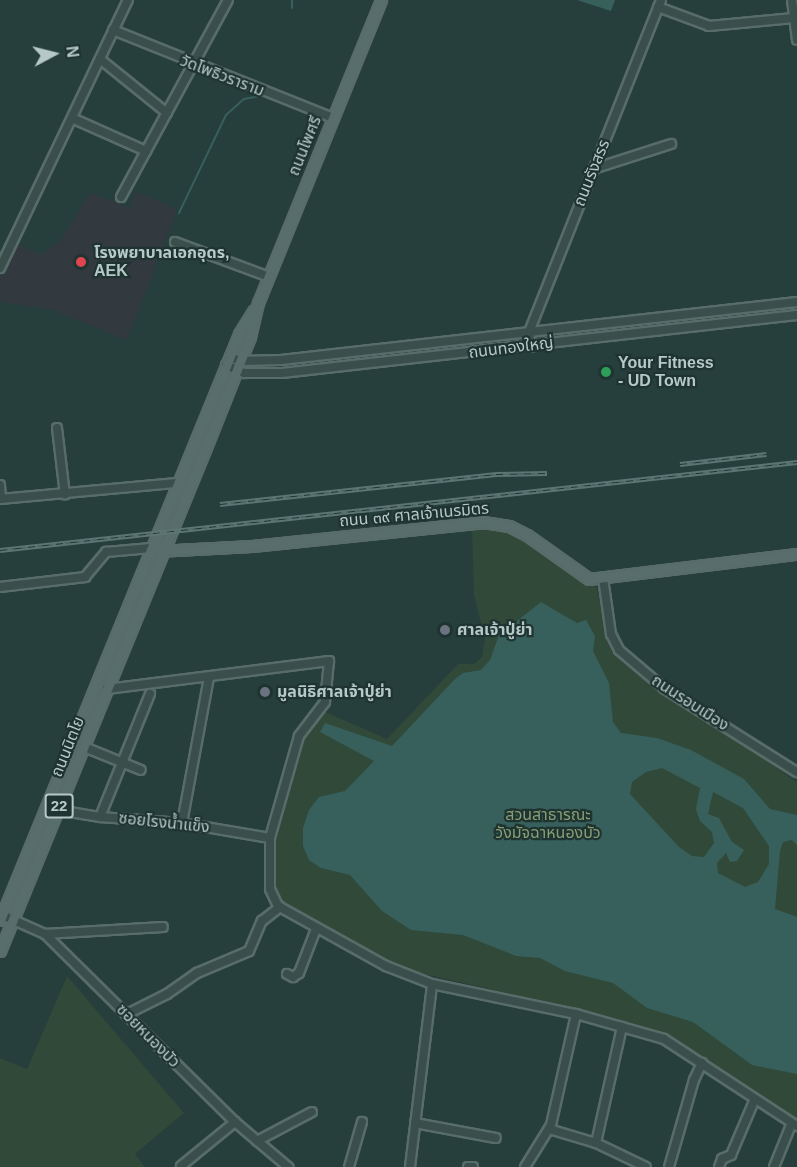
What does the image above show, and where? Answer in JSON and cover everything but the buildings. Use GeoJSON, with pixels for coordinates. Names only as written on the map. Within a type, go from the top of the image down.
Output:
{"type":"FeatureCollection","features":[{"type":"Feature","properties":{"kind":"main road","name":"ถนนโพศรี"},"geometry":{"type":"LineString","coordinates":[[156,551],[236,371],[258,303],[381,0]]}},
{"type":"Feature","properties":{"kind":"main road","name":"ถนนโพศรี"},"geometry":{"type":"LineString","coordinates":[[156,551],[177,483],[239,334],[258,303]]}},
{"type":"Feature","properties":{"kind":"main road"},"geometry":{"type":"LineString","coordinates":[[215,393],[239,334]]}},
{"type":"Feature","properties":{"kind":"main road","name":"ถนน ๓๙ ศาลเจ้าเนรมิตร"},"geometry":{"type":"LineString","coordinates":[[156,551],[492,522],[527,535],[582,576],[603,578],[797,554]]}},
{"type":"Feature","properties":{"kind":"main road","name":"ถนนนิตโย"},"geometry":{"type":"LineString","coordinates":[[1,918],[95,690],[156,551]]}},
{"type":"Feature","properties":{"kind":"main road","name":"ถนนนิตโย"},"geometry":{"type":"LineString","coordinates":[[1,945],[106,692],[156,551]]}},
{"type":"Feature","properties":{"kind":"street"},"geometry":{"type":"LineString","coordinates":[[0,268],[74,119],[128,0]]}},
{"type":"Feature","properties":{"kind":"street"},"geometry":{"type":"LineString","coordinates":[[121,196],[228,0]]}},
{"type":"Feature","properties":{"kind":"street"},"geometry":{"type":"LineString","coordinates":[[792,0],[797,40]]}},
{"type":"Feature","properties":{"kind":"street"},"geometry":{"type":"LineString","coordinates":[[659,3],[710,26],[794,18]]}},
{"type":"Feature","properties":{"kind":"street","name":"ถนนรังสรร"},"geometry":{"type":"LineString","coordinates":[[531,347],[529,332],[659,3]]}},
{"type":"Feature","properties":{"kind":"street","name":"วัดโพธิวราราม"},"geometry":{"type":"LineString","coordinates":[[113,30],[193,65],[333,118]]}},
{"type":"Feature","properties":{"kind":"street"},"geometry":{"type":"LineString","coordinates":[[100,59],[167,113]]}},
{"type":"Feature","properties":{"kind":"street"},"geometry":{"type":"LineString","coordinates":[[74,119],[147,150]]}},
{"type":"Feature","properties":{"kind":"street"},"geometry":{"type":"LineString","coordinates":[[593,170],[671,144]]}},
{"type":"Feature","properties":{"kind":"street"},"geometry":{"type":"LineString","coordinates":[[175,242],[269,277]]}},
{"type":"Feature","properties":{"kind":"street","name":"ถนนทองใหญ่"},"geometry":{"type":"LineString","coordinates":[[228,361],[281,360],[797,302]]}},
{"type":"Feature","properties":{"kind":"street","name":"ถนนทองใหญ่"},"geometry":{"type":"LineString","coordinates":[[228,361],[236,371],[282,373],[531,347],[797,315]]}},
{"type":"Feature","properties":{"kind":"street"},"geometry":{"type":"LineString","coordinates":[[281,360],[282,373]]}},
{"type":"Feature","properties":{"kind":"street"},"geometry":{"type":"LineString","coordinates":[[57,428],[65,495]]}},
{"type":"Feature","properties":{"kind":"street"},"geometry":{"type":"LineString","coordinates":[[0,485],[1,499],[65,495],[177,483]]}},
{"type":"Feature","properties":{"kind":"street"},"geometry":{"type":"LineString","coordinates":[[0,587],[85,578],[106,552],[156,551]]}},
{"type":"Feature","properties":{"kind":"street","name":"ถนนรอบเมือง"},"geometry":{"type":"LineString","coordinates":[[603,578],[611,634],[619,650],[665,689],[797,772]]}},
{"type":"Feature","properties":{"kind":"street"},"geometry":{"type":"LineString","coordinates":[[106,692],[329,662],[325,702],[299,736],[270,838],[270,889],[280,907],[316,929],[387,966],[432,984],[576,1014],[664,1039],[794,1126],[774,1167]]}},
{"type":"Feature","properties":{"kind":"street"},"geometry":{"type":"LineString","coordinates":[[182,822],[209,678]]}},
{"type":"Feature","properties":{"kind":"street"},"geometry":{"type":"LineString","coordinates":[[100,818],[150,694]]}},
{"type":"Feature","properties":{"kind":"street"},"geometry":{"type":"LineString","coordinates":[[84,747],[141,770]]}},
{"type":"Feature","properties":{"kind":"street","name":"ซอยโรงน้ำแข็ง"},"geometry":{"type":"LineString","coordinates":[[58,810],[100,818],[182,822],[270,838]]}},
{"type":"Feature","properties":{"kind":"street"},"geometry":{"type":"LineString","coordinates":[[127,1014],[167,994],[196,973],[249,951],[262,921],[280,907]]}},
{"type":"Feature","properties":{"kind":"street","name":"ซอยหนองบัว"},"geometry":{"type":"LineString","coordinates":[[1,918],[13,919],[45,934],[234,1122],[288,1167]]}},
{"type":"Feature","properties":{"kind":"street"},"geometry":{"type":"LineString","coordinates":[[45,934],[163,927]]}},
{"type":"Feature","properties":{"kind":"street"},"geometry":{"type":"LineString","coordinates":[[287,974],[293,977],[299,973],[316,929]]}},
{"type":"Feature","properties":{"kind":"street"},"geometry":{"type":"LineString","coordinates":[[410,1167],[432,984]]}},
{"type":"Feature","properties":{"kind":"street"},"geometry":{"type":"LineString","coordinates":[[525,1167],[549,1129],[576,1014]]}},
{"type":"Feature","properties":{"kind":"street"},"geometry":{"type":"LineString","coordinates":[[596,1143],[622,1027]]}},
{"type":"Feature","properties":{"kind":"street"},"geometry":{"type":"LineString","coordinates":[[669,1167],[694,1080],[702,1063]]}},
{"type":"Feature","properties":{"kind":"street"},"geometry":{"type":"LineString","coordinates":[[719,1167],[722,1159],[732,1155],[754,1101]]}},
{"type":"Feature","properties":{"kind":"street"},"geometry":{"type":"LineString","coordinates":[[257,1141],[312,1112]]}},
{"type":"Feature","properties":{"kind":"street"},"geometry":{"type":"LineString","coordinates":[[181,1166],[234,1122]]}},
{"type":"Feature","properties":{"kind":"street"},"geometry":{"type":"LineString","coordinates":[[349,1167],[362,1122]]}},
{"type":"Feature","properties":{"kind":"street"},"geometry":{"type":"LineString","coordinates":[[415,1123],[496,1138]]}},
{"type":"Feature","properties":{"kind":"street"},"geometry":{"type":"LineString","coordinates":[[549,1129],[596,1143],[646,1167]]}},
{"type":"Feature","properties":{"kind":"street"},"geometry":{"type":"LineString","coordinates":[[468,1167],[473,1167]]}},
{"type":"Feature","properties":{"kind":"shaded area","name":"โรงพยาบาลเอกอุดร, AEK"},"geometry":{"type":"Polygon","coordinates":[[[136,192],[177,209],[127,340],[51,309],[0,302],[0,273],[15,243],[41,255],[61,240],[90,193],[130,208],[136,192]]]}},
{"type":"Feature","properties":{"kind":"green space","name":"สวนสาธารณะ วังมัจฉาหนองบัว"},"geometry":{"type":"Polygon","coordinates":[[[497,528],[517,534],[597,588],[607,637],[623,661],[797,782],[797,1122],[668,1036],[572,1008],[407,970],[327,931],[280,900],[276,892],[276,838],[305,737],[325,712],[387,739],[458,664],[474,664],[482,657],[485,638],[474,595],[472,529],[497,528]]]}},
{"type":"Feature","properties":{"kind":"green space"},"geometry":{"type":"Polygon","coordinates":[[[67,976],[184,1113],[135,1154],[145,1167],[0,1167],[0,1058],[27,1069],[67,976]]]}},
{"type":"Feature","properties":{"kind":"water"},"geometry":{"type":"Polygon","coordinates":[[[577,0],[615,0],[611,11],[577,0]]]}},
{"type":"Feature","properties":{"kind":"water","name":"สวนสาธารณะ วังมัจฉาหนองบัว"},"geometry":{"type":"Polygon","coordinates":[[[541,602],[577,623],[586,620],[595,636],[593,651],[609,683],[613,722],[621,733],[657,738],[691,750],[744,779],[770,809],[797,815],[797,845],[792,840],[783,842],[780,851],[775,909],[797,917],[797,1074],[752,1065],[693,1022],[647,1008],[613,983],[565,971],[540,958],[516,956],[463,935],[411,930],[382,911],[350,875],[321,868],[309,860],[303,846],[303,828],[309,810],[319,797],[345,791],[374,761],[320,732],[325,723],[392,746],[455,679],[463,673],[481,670],[490,660],[499,635],[541,602]],[[662,768],[646,772],[632,782],[630,794],[679,847],[692,856],[704,857],[714,843],[712,832],[700,821],[696,809],[700,788],[662,768]],[[713,792],[708,814],[719,818],[732,842],[744,850],[737,861],[730,862],[726,853],[717,863],[718,873],[745,887],[758,882],[769,864],[769,846],[743,808],[713,792]]]}},
{"type":"Feature","properties":{"kind":"waterway"},"geometry":{"type":"LineString","coordinates":[[292,0],[292,8]]}},
{"type":"Feature","properties":{"kind":"waterway"},"geometry":{"type":"LineString","coordinates":[[179,213],[226,115],[244,99],[259,96]]}},
{"type":"Feature","properties":{"kind":"railway"},"geometry":{"type":"LineString","coordinates":[[680,464],[766,454]]}},
{"type":"Feature","properties":{"kind":"railway"},"geometry":{"type":"LineString","coordinates":[[0,550],[797,462]]}},
{"type":"Feature","properties":{"kind":"railway"},"geometry":{"type":"LineString","coordinates":[[220,504],[496,474],[547,473]]}},
{"type":"Feature","properties":{"kind":"place","name":"โรงพยาบาลเอกอุดร, AEK"},"geometry":{"type":"Point","coordinates":[81,262]}},
{"type":"Feature","properties":{"kind":"place","name":"Your Fitness - UD Town"},"geometry":{"type":"Point","coordinates":[606,372]}},
{"type":"Feature","properties":{"kind":"place","name":"ศาลเจ้าปู่ย่า"},"geometry":{"type":"Point","coordinates":[445,630]}},
{"type":"Feature","properties":{"kind":"place","name":"มูลนิธิศาลเจ้าปู่ย่า"},"geometry":{"type":"Point","coordinates":[265,692]}}]}
